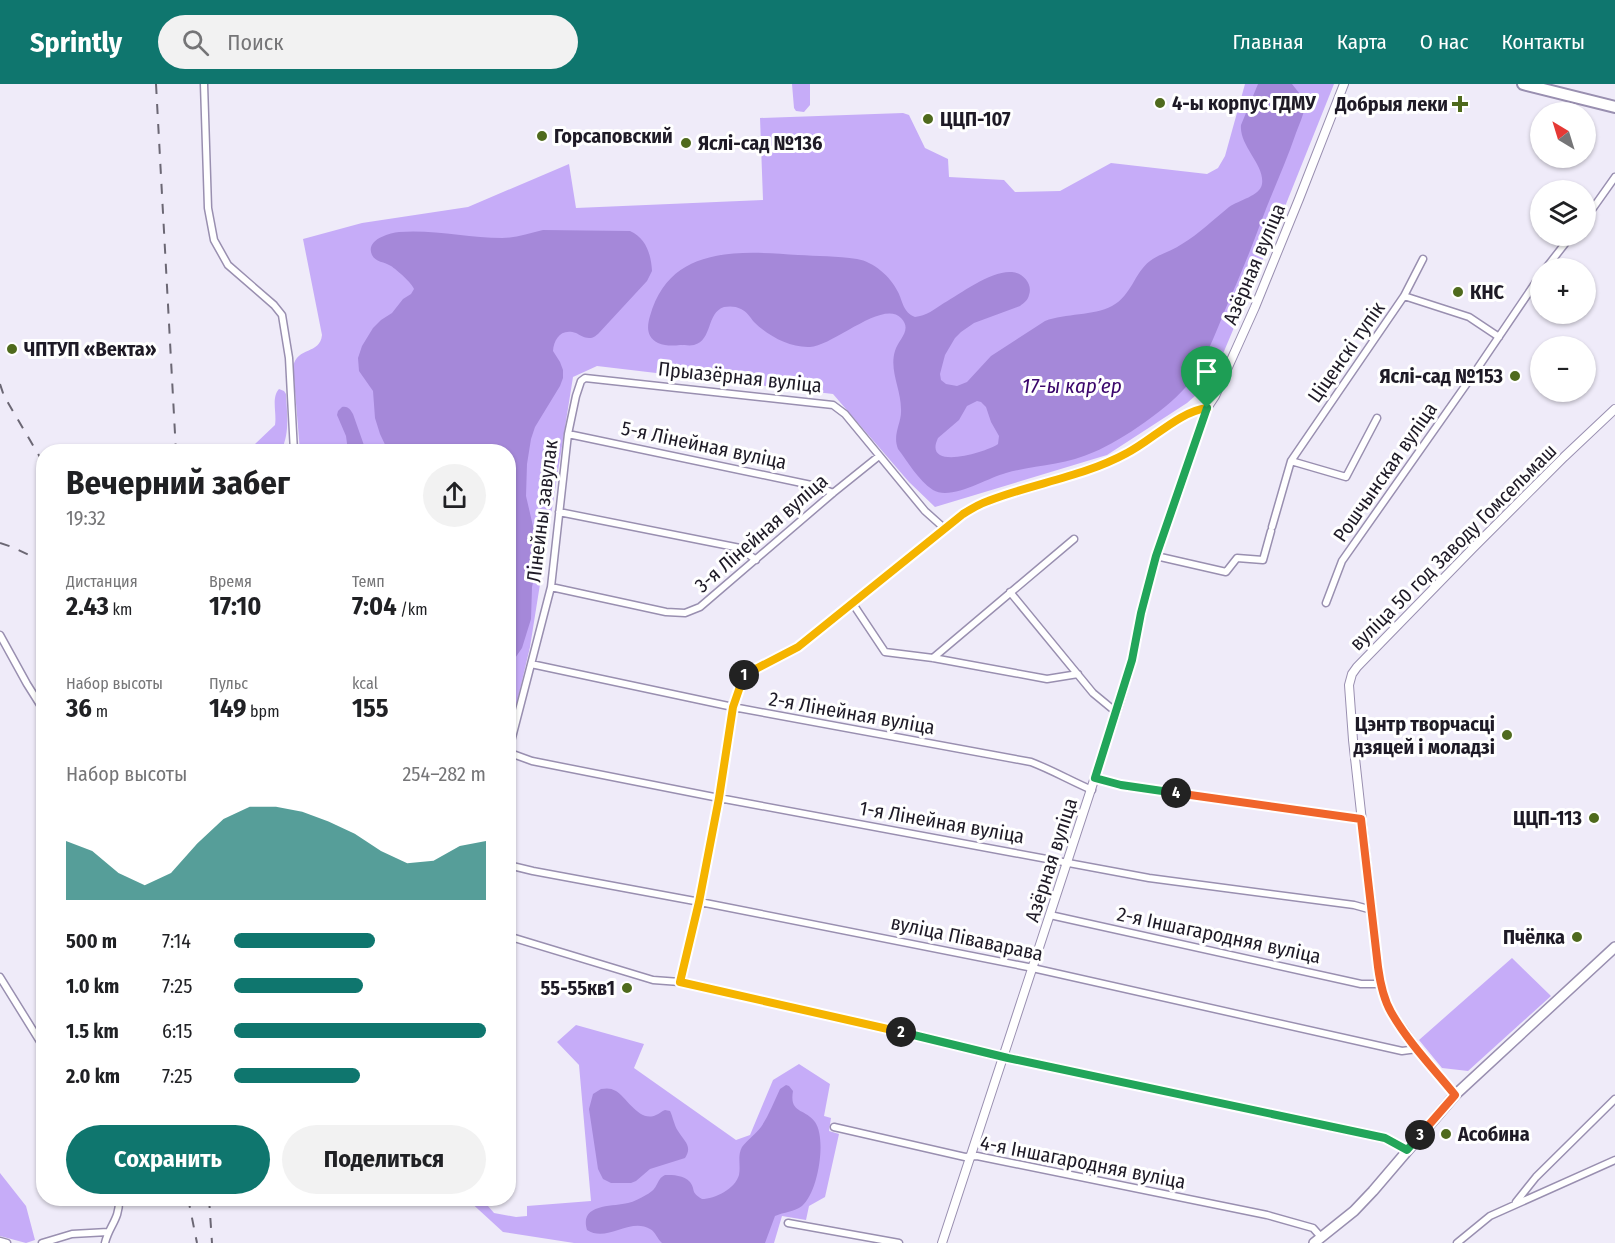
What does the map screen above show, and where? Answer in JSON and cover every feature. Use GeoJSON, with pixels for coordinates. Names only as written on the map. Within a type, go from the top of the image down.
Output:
{"type":"FeatureCollection","features":[{"type":"Feature","properties":{"kind":"main road"},"geometry":{"type":"LineString","coordinates":[[1523,84],[1615,107]]}},
{"type":"Feature","properties":{"kind":"main road"},"geometry":{"type":"LineString","coordinates":[[1318,1240],[1344,1220],[1373,1191],[1455,1095],[1615,947]]}},
{"type":"Feature","properties":{"kind":"street"},"geometry":{"type":"LineString","coordinates":[[204,84],[208,208],[214,240],[228,265],[282,315],[289,358],[294,444]]}},
{"type":"Feature","properties":{"kind":"street","name":"Азёрная вуліца"},"geometry":{"type":"LineString","coordinates":[[942,1243],[1092,790],[1132,660],[1156,556],[1207,408],[1215,396],[1255,307],[1344,84]]}},
{"type":"Feature","properties":{"kind":"street"},"geometry":{"type":"LineString","coordinates":[[1596,204],[1615,177]]}},
{"type":"Feature","properties":{"kind":"street"},"geometry":{"type":"LineString","coordinates":[[1554,258],[1563,246]]}},
{"type":"Feature","properties":{"kind":"street","name":"Ціценскі тупік"},"geometry":{"type":"LineString","coordinates":[[1156,556],[1226,572],[1237,558],[1263,560],[1291,461],[1404,296],[1424,259]]}},
{"type":"Feature","properties":{"kind":"street","name":"Рошчынская вуліца"},"geometry":{"type":"LineString","coordinates":[[1326,603],[1342,561],[1530,291]]}},
{"type":"Feature","properties":{"kind":"street"},"geometry":{"type":"LineString","coordinates":[[1404,296],[1469,317],[1499,337]]}},
{"type":"Feature","properties":{"kind":"street","name":"Лінейны завулак"},"geometry":{"type":"LineString","coordinates":[[516,725],[551,587],[568,434],[576,396],[581,381],[585,378]]}},
{"type":"Feature","properties":{"kind":"street","name":"Прыазёрная вуліца"},"geometry":{"type":"LineString","coordinates":[[585,378],[832,405],[845,414],[925,511],[944,528]]}},
{"type":"Feature","properties":{"kind":"street"},"geometry":{"type":"LineString","coordinates":[[680,982],[699,902],[719,798],[733,707],[745,674],[798,647],[963,514],[986,501],[1101,466],[1128,453],[1192,412],[1207,408]]}},
{"type":"Feature","properties":{"kind":"street","name":"вуліца 50 год Заводу Гомсельмаш"},"geometry":{"type":"LineString","coordinates":[[1455,1095],[1417,1049],[1390,1011],[1380,984],[1361,819],[1349,685],[1357,667],[1558,463],[1615,410]]}},
{"type":"Feature","properties":{"kind":"street"},"geometry":{"type":"LineString","coordinates":[[1291,461],[1346,477],[1377,418]]}},
{"type":"Feature","properties":{"kind":"street","name":"5-я Лінейная вуліца"},"geometry":{"type":"LineString","coordinates":[[568,434],[816,486],[833,493]]}},
{"type":"Feature","properties":{"kind":"street","name":"3-я Лінейная вуліца"},"geometry":{"type":"LineString","coordinates":[[551,587],[666,612],[685,613],[700,607],[879,456]]}},
{"type":"Feature","properties":{"kind":"street"},"geometry":{"type":"LineString","coordinates":[[560,512],[740,548],[756,560]]}},
{"type":"Feature","properties":{"kind":"street"},"geometry":{"type":"LineString","coordinates":[[933,658],[1074,539]]}},
{"type":"Feature","properties":{"kind":"street"},"geometry":{"type":"LineString","coordinates":[[1010,592],[1093,693],[1116,712]]}},
{"type":"Feature","properties":{"kind":"street"},"geometry":{"type":"LineString","coordinates":[[853,604],[885,652],[933,658],[1047,679],[1078,675]]}},
{"type":"Feature","properties":{"kind":"street"},"geometry":{"type":"LineString","coordinates":[[0,635],[36,698]]}},
{"type":"Feature","properties":{"kind":"street","name":"2-я Лінейная вуліца"},"geometry":{"type":"LineString","coordinates":[[531,664],[733,707],[1031,762],[1092,790]]}},
{"type":"Feature","properties":{"kind":"street","name":"1-я Лінейная вуліца"},"geometry":{"type":"LineString","coordinates":[[516,755],[532,761],[719,798],[1149,878],[1354,905],[1372,910]]}},
{"type":"Feature","properties":{"kind":"street"},"geometry":{"type":"LineString","coordinates":[[1095,778],[1121,785],[1361,819]]}},
{"type":"Feature","properties":{"kind":"street","name":"вуліца Піваварава"},"geometry":{"type":"LineString","coordinates":[[516,867],[1033,968],[1402,1051],[1417,1049]]}},
{"type":"Feature","properties":{"kind":"street","name":"2-я Іншагародняя вуліца"},"geometry":{"type":"LineString","coordinates":[[1050,915],[1361,984],[1380,984]]}},
{"type":"Feature","properties":{"kind":"street"},"geometry":{"type":"LineString","coordinates":[[516,938],[654,980],[680,982],[1003,1056],[1385,1138],[1407,1150]]}},
{"type":"Feature","properties":{"kind":"street"},"geometry":{"type":"LineString","coordinates":[[0,978],[36,1035]]}},
{"type":"Feature","properties":{"kind":"street"},"geometry":{"type":"LineString","coordinates":[[1514,1205],[1536,1177],[1615,1099]]}},
{"type":"Feature","properties":{"kind":"street","name":"4-я Іншагародняя вуліца"},"geometry":{"type":"LineString","coordinates":[[834,1127],[965,1157],[977,1156],[1267,1215],[1313,1228],[1318,1240]]}},
{"type":"Feature","properties":{"kind":"street"},"geometry":{"type":"LineString","coordinates":[[1457,1243],[1490,1216],[1615,1160]]}},
{"type":"Feature","properties":{"kind":"street"},"geometry":{"type":"LineString","coordinates":[[105,1243],[120,1206]]}},
{"type":"Feature","properties":{"kind":"street"},"geometry":{"type":"LineString","coordinates":[[788,1223],[899,1243]]}},
{"type":"Feature","properties":{"kind":"street"},"geometry":{"type":"LineString","coordinates":[[42,1243],[72,1234],[108,1232]]}},
{"type":"Feature","properties":{"kind":"street"},"geometry":{"type":"LineString","coordinates":[[0,1241],[7,1243]]}},
{"type":"Feature","properties":{"kind":"shaded area"},"geometry":{"type":"Polygon","coordinates":[[[792,84],[810,84],[810,105],[804,112],[796,111],[794,108],[792,84]]]}},
{"type":"Feature","properties":{"kind":"shaded area"},"geometry":{"type":"Polygon","coordinates":[[[1245,84],[1334,84],[1217,368],[1203,389],[1187,403],[1107,455],[935,507],[909,482],[833,394],[597,366],[573,377],[530,647],[516,706],[516,444],[299,444],[293,367],[295,360],[317,345],[322,335],[303,239],[362,223],[468,207],[569,164],[576,208],[763,200],[760,118],[903,113],[909,115],[925,148],[948,159],[949,177],[1004,180],[1015,192],[1060,191],[1111,163],[1207,174],[1218,168],[1225,156],[1245,84]]]}},
{"type":"Feature","properties":{"kind":"shaded area"},"geometry":{"type":"Polygon","coordinates":[[[279,389],[286,394],[287,430],[284,444],[255,444],[275,425],[279,389]]]}},
{"type":"Feature","properties":{"kind":"shaded area"},"geometry":{"type":"Polygon","coordinates":[[[1512,958],[1551,996],[1468,1071],[1442,1068],[1419,1040],[1512,958]]]}},
{"type":"Feature","properties":{"kind":"shaded area"},"geometry":{"type":"Polygon","coordinates":[[[576,1025],[644,1044],[634,1068],[736,1140],[750,1135],[773,1080],[799,1064],[830,1084],[824,1116],[831,1118],[829,1131],[839,1134],[825,1197],[809,1206],[806,1220],[782,1216],[774,1243],[574,1243],[503,1232],[475,1206],[488,1206],[494,1213],[516,1217],[527,1216],[527,1206],[591,1201],[579,1065],[557,1042],[576,1025]]]}},
{"type":"Feature","properties":{"kind":"shaded area"},"geometry":{"type":"Polygon","coordinates":[[[0,1173],[26,1206],[35,1240],[26,1243],[0,1236],[0,1173]]]}},
{"type":"Feature","properties":{"kind":"water","name":"17-ы кар’ер"},"geometry":{"type":"Polygon","coordinates":[[[1258,84],[1292,84],[1303,98],[1305,107],[1288,155],[1244,266],[1195,375],[1171,402],[1145,422],[1118,440],[1083,456],[1006,473],[959,491],[941,493],[933,490],[914,471],[896,444],[901,409],[893,365],[895,351],[906,327],[901,318],[893,314],[882,314],[820,345],[810,347],[802,347],[780,340],[760,327],[743,310],[732,306],[718,310],[704,338],[694,345],[663,345],[654,341],[649,334],[650,316],[660,293],[673,276],[690,264],[709,257],[753,253],[857,259],[886,275],[895,286],[906,310],[915,317],[930,312],[986,278],[1004,272],[1020,274],[1030,287],[1026,301],[1020,306],[974,323],[955,338],[945,355],[940,374],[941,380],[946,384],[957,386],[967,382],[991,356],[1045,321],[1112,306],[1124,296],[1150,261],[1188,240],[1229,207],[1257,192],[1262,184],[1262,177],[1241,133],[1241,125],[1258,84]],[[977,401],[967,406],[959,420],[938,438],[936,448],[939,454],[947,457],[970,455],[998,444],[999,436],[986,407],[977,401]]]}},
{"type":"Feature","properties":{"kind":"water"},"geometry":{"type":"Polygon","coordinates":[[[543,230],[630,231],[647,247],[652,271],[647,281],[598,334],[587,338],[566,332],[562,333],[555,342],[553,351],[563,370],[563,378],[535,427],[527,464],[526,496],[536,539],[536,569],[532,587],[531,619],[522,648],[516,657],[516,444],[385,444],[375,418],[373,391],[359,371],[358,358],[373,328],[392,313],[414,289],[394,268],[373,257],[371,250],[375,241],[395,233],[412,231],[489,238],[517,236],[543,230]]]}},
{"type":"Feature","properties":{"kind":"water"},"geometry":{"type":"Polygon","coordinates":[[[342,407],[349,408],[364,444],[347,444],[337,415],[342,407]]]}},
{"type":"Feature","properties":{"kind":"water"},"geometry":{"type":"Polygon","coordinates":[[[786,1085],[793,1091],[793,1104],[815,1122],[819,1130],[819,1166],[808,1199],[799,1208],[775,1216],[765,1243],[662,1243],[652,1230],[642,1226],[627,1227],[602,1234],[587,1230],[586,1221],[588,1215],[593,1211],[637,1200],[656,1187],[665,1175],[685,1178],[692,1185],[696,1195],[702,1199],[718,1195],[729,1189],[739,1175],[742,1147],[761,1127],[780,1089],[786,1085]]]}},
{"type":"Feature","properties":{"kind":"water"},"geometry":{"type":"Polygon","coordinates":[[[609,1088],[616,1091],[634,1109],[645,1116],[657,1115],[665,1110],[670,1111],[688,1147],[685,1158],[650,1169],[631,1183],[611,1183],[603,1179],[598,1169],[589,1109],[593,1094],[601,1089],[609,1088]]]}},
{"type":"Feature","properties":{"kind":"railway"},"geometry":{"type":"LineString","coordinates":[[156,84],[176,444]]}},
{"type":"Feature","properties":{"kind":"railway"},"geometry":{"type":"LineString","coordinates":[[0,384],[4,396],[36,450]]}},
{"type":"Feature","properties":{"kind":"railway"},"geometry":{"type":"LineString","coordinates":[[0,543],[36,558]]}},
{"type":"Feature","properties":{"kind":"railway"},"geometry":{"type":"LineString","coordinates":[[190,1206],[197,1243]]}},
{"type":"Feature","properties":{"kind":"railway"},"geometry":{"type":"LineString","coordinates":[[210,1206],[212,1243]]}},
{"type":"Feature","properties":{"kind":"place","name":"4-ы корпус ГДМУ"},"geometry":{"type":"Point","coordinates":[1160,103]}},
{"type":"Feature","properties":{"kind":"place","name":"Добрыя леки"},"geometry":{"type":"Point","coordinates":[1460,104]}},
{"type":"Feature","properties":{"kind":"place","name":"ЦЦП-107"},"geometry":{"type":"Point","coordinates":[928,119]}},
{"type":"Feature","properties":{"kind":"place","name":"Горсаповский"},"geometry":{"type":"Point","coordinates":[542,136]}},
{"type":"Feature","properties":{"kind":"place","name":"Яслі-сад №136"},"geometry":{"type":"Point","coordinates":[686,143]}},
{"type":"Feature","properties":{"kind":"place","name":"КНС"},"geometry":{"type":"Point","coordinates":[1458,292]}},
{"type":"Feature","properties":{"kind":"place","name":"ЧПТУП «Векта»"},"geometry":{"type":"Point","coordinates":[12,349]}},
{"type":"Feature","properties":{"kind":"place","name":"Яслі-сад №153"},"geometry":{"type":"Point","coordinates":[1515,376]}},
{"type":"Feature","properties":{"kind":"place","name":"Цэнтр творчасці дзяцей і моладзі"},"geometry":{"type":"Point","coordinates":[1507,735]}},
{"type":"Feature","properties":{"kind":"place","name":"ЦЦП-113"},"geometry":{"type":"Point","coordinates":[1594,818]}},
{"type":"Feature","properties":{"kind":"place","name":"Пчёлка"},"geometry":{"type":"Point","coordinates":[1577,937]}},
{"type":"Feature","properties":{"kind":"place","name":"55-55кв1"},"geometry":{"type":"Point","coordinates":[627,988]}},
{"type":"Feature","properties":{"kind":"place","name":"Асобина"},"geometry":{"type":"Point","coordinates":[1446,1134]}},
{"type":"Feature","properties":{"kind":"route"},"geometry":{"type":"LineString","coordinates":[[1207,408],[1156,556],[1132,660],[1095,778],[1121,785],[1361,819],[1380,984],[1390,1011],[1417,1049],[1455,1095],[1426,1130],[1407,1150],[1385,1138],[1008,1058],[680,982],[699,902],[719,798],[733,707],[745,674],[798,647],[963,514],[986,501],[1101,466],[1128,453],[1192,412],[1207,408]]}}]}
